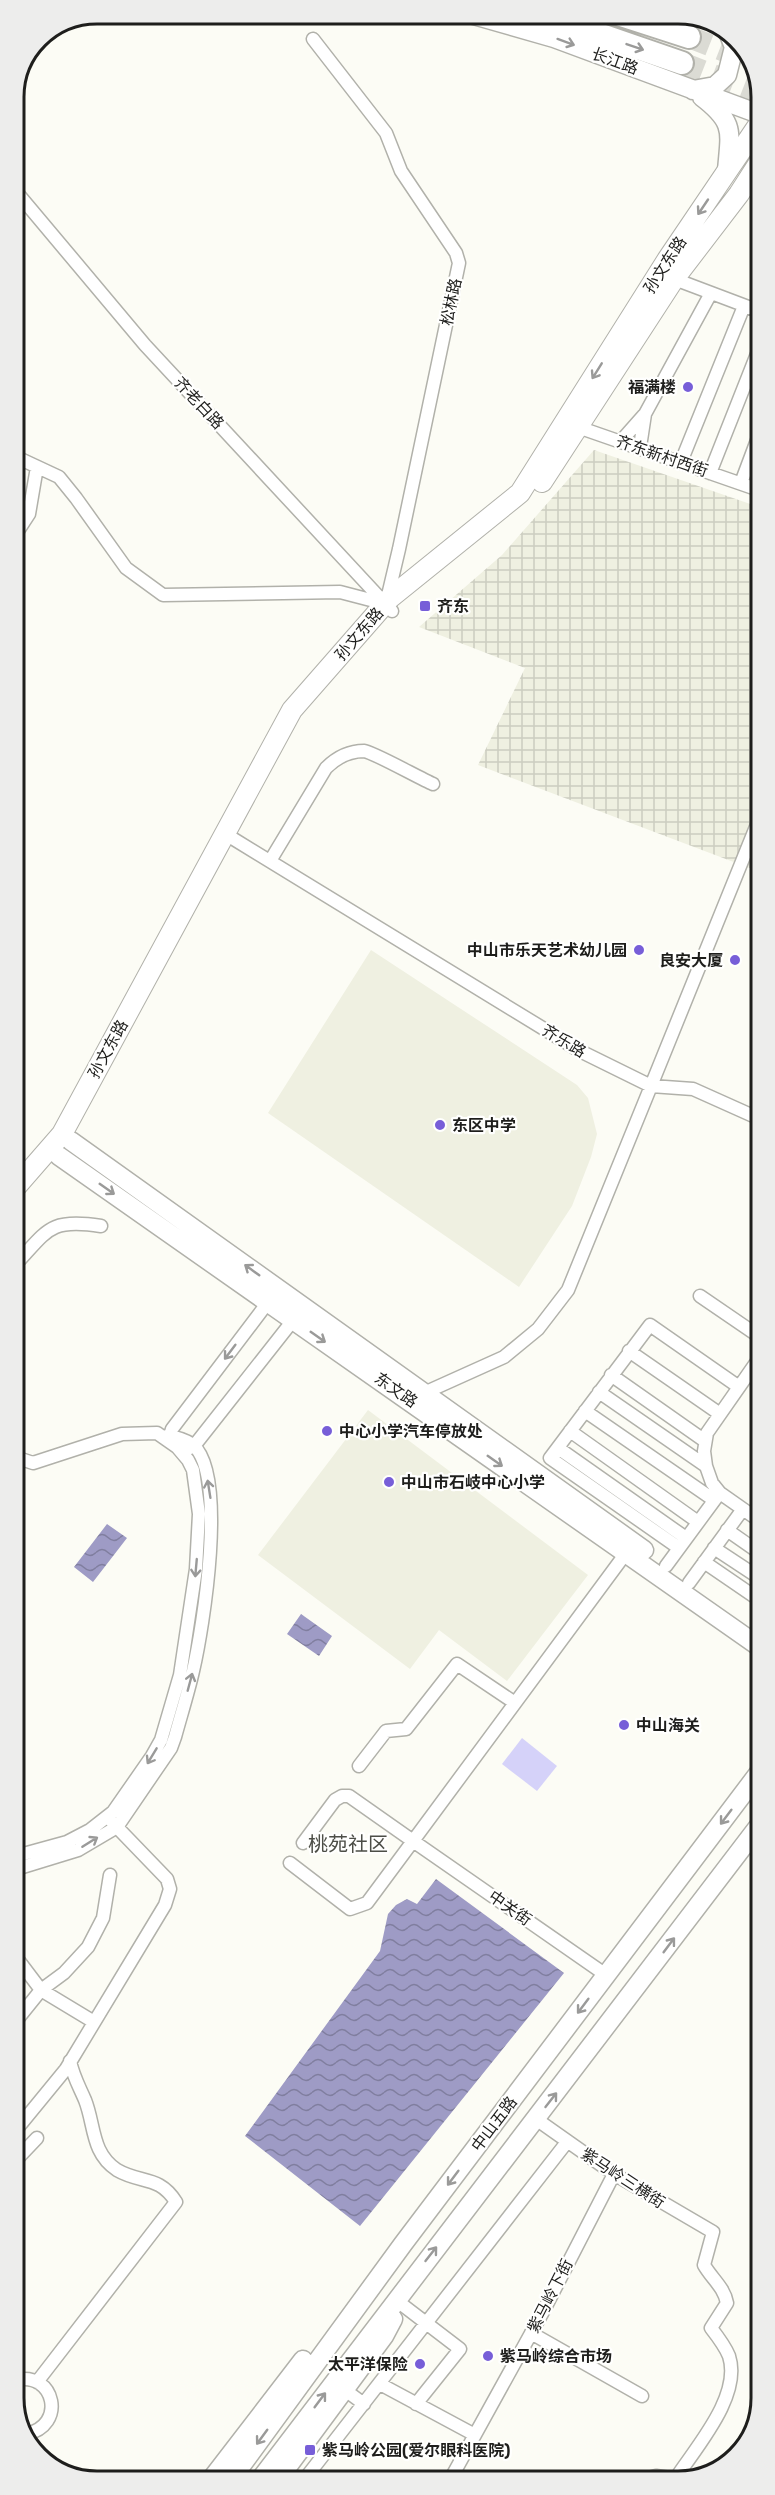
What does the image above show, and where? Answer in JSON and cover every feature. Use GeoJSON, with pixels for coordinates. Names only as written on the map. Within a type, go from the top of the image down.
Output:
{"type":"FeatureCollection","features":[{"type":"Feature","properties":{"kind":"highway","name":"长江路"},"geometry":{"type":"LineString","coordinates":[[569,24],[682,63]]}},
{"type":"Feature","properties":{"kind":"highway"},"geometry":{"type":"LineString","coordinates":[[649,24],[689,37]]}},
{"type":"Feature","properties":{"kind":"main road","name":"长江路"},"geometry":{"type":"LineString","coordinates":[[505,24],[554,38],[751,111]]}},
{"type":"Feature","properties":{"kind":"main road"},"geometry":{"type":"LineString","coordinates":[[693,90],[715,86],[728,75],[733,50]]}},
{"type":"Feature","properties":{"kind":"main road"},"geometry":{"type":"LineString","coordinates":[[693,90],[716,108],[729,125],[727,171]]}},
{"type":"Feature","properties":{"kind":"main road","name":"孙文东路"},"geometry":{"type":"LineString","coordinates":[[24,1178],[62,1134],[292,710],[389,607],[529,502],[572,425],[667,276],[727,171],[751,136]]}},
{"type":"Feature","properties":{"kind":"main road","name":"孙文东路"},"geometry":{"type":"LineString","coordinates":[[667,276],[739,194],[751,175]]}},
{"type":"Feature","properties":{"kind":"main road"},"geometry":{"type":"LineString","coordinates":[[739,194],[751,187]]}},
{"type":"Feature","properties":{"kind":"main road","name":"孙文东路"},"geometry":{"type":"LineString","coordinates":[[24,1191],[65,1148],[232,837],[302,717],[389,607]]}},
{"type":"Feature","properties":{"kind":"main road","name":"东文路"},"geometry":{"type":"LineString","coordinates":[[65,1148],[299,1313],[626,1553],[751,1641]]}},
{"type":"Feature","properties":{"kind":"main road","name":"东文路"},"geometry":{"type":"LineString","coordinates":[[299,1313],[424,1393],[751,1626]]}},
{"type":"Feature","properties":{"kind":"main road","name":"中山五路"},"geometry":{"type":"LineString","coordinates":[[237,2471],[375,2283],[751,1783]]}},
{"type":"Feature","properties":{"kind":"main road","name":"中山五路"},"geometry":{"type":"LineString","coordinates":[[267,2471],[751,1836]]}},
{"type":"Feature","properties":{"kind":"main road"},"geometry":{"type":"LineString","coordinates":[[218,2471],[345,2306],[358,2292],[375,2283]]}},
{"type":"Feature","properties":{"kind":"main road","name":"中山五路"},"geometry":{"type":"LineString","coordinates":[[284,2471],[392,2323],[396,2300]]}},
{"type":"Feature","properties":{"kind":"street","name":"松林路"},"geometry":{"type":"LineString","coordinates":[[314,39],[386,134],[401,171],[456,253],[459,263],[389,607]]}},
{"type":"Feature","properties":{"kind":"street","name":"齐老白路"},"geometry":{"type":"LineString","coordinates":[[24,201],[145,345],[389,607]]}},
{"type":"Feature","properties":{"kind":"street"},"geometry":{"type":"LineString","coordinates":[[667,276],[751,308]]}},
{"type":"Feature","properties":{"kind":"street"},"geometry":{"type":"LineString","coordinates":[[621,441],[645,414],[711,293]]}},
{"type":"Feature","properties":{"kind":"street"},"geometry":{"type":"LineString","coordinates":[[681,462],[744,306]]}},
{"type":"Feature","properties":{"kind":"street"},"geometry":{"type":"LineString","coordinates":[[710,472],[751,369]]}},
{"type":"Feature","properties":{"kind":"street"},"geometry":{"type":"LineString","coordinates":[[640,447],[645,414]]}},
{"type":"Feature","properties":{"kind":"street","name":"齐东新村西街"},"geometry":{"type":"LineString","coordinates":[[572,425],[751,487]]}},
{"type":"Feature","properties":{"kind":"street"},"geometry":{"type":"LineString","coordinates":[[741,483],[751,456]]}},
{"type":"Feature","properties":{"kind":"street"},"geometry":{"type":"LineString","coordinates":[[24,461],[59,477],[126,568],[163,595],[340,592],[389,607]]}},
{"type":"Feature","properties":{"kind":"street"},"geometry":{"type":"LineString","coordinates":[[24,522],[29,514],[37,468]]}},
{"type":"Feature","properties":{"kind":"street"},"geometry":{"type":"LineString","coordinates":[[270,861],[326,768],[334,760],[348,753],[366,751],[433,784]]}},
{"type":"Feature","properties":{"kind":"street","name":"齐乐路"},"geometry":{"type":"LineString","coordinates":[[232,837],[580,1052],[651,1086]]}},
{"type":"Feature","properties":{"kind":"street"},"geometry":{"type":"LineString","coordinates":[[424,1393],[504,1357],[538,1329],[568,1290],[751,839]]}},
{"type":"Feature","properties":{"kind":"street"},"geometry":{"type":"LineString","coordinates":[[651,1086],[693,1089],[751,1115]]}},
{"type":"Feature","properties":{"kind":"street"},"geometry":{"type":"LineString","coordinates":[[24,1255],[50,1228],[78,1223],[101,1226]]}},
{"type":"Feature","properties":{"kind":"street"},"geometry":{"type":"LineString","coordinates":[[24,1854],[67,1842],[90,1830],[113,1812],[161,1740],[180,1675],[196,1569],[199,1514],[193,1470],[176,1444],[172,1429],[273,1295]]}},
{"type":"Feature","properties":{"kind":"street"},"geometry":{"type":"LineString","coordinates":[[700,1296],[751,1331]]}},
{"type":"Feature","properties":{"kind":"street"},"geometry":{"type":"LineString","coordinates":[[194,1446],[299,1313]]}},
{"type":"Feature","properties":{"kind":"street"},"geometry":{"type":"LineString","coordinates":[[683,1543],[558,1448],[650,1325],[739,1387]]}},
{"type":"Feature","properties":{"kind":"street"},"geometry":{"type":"LineString","coordinates":[[629,1351],[720,1414]]}},
{"type":"Feature","properties":{"kind":"street"},"geometry":{"type":"LineString","coordinates":[[717,1496],[706,1467],[707,1433],[751,1370]]}},
{"type":"Feature","properties":{"kind":"street"},"geometry":{"type":"LineString","coordinates":[[611,1375],[705,1441]]}},
{"type":"Feature","properties":{"kind":"street"},"geometry":{"type":"LineString","coordinates":[[599,1392],[706,1467]]}},
{"type":"Feature","properties":{"kind":"street"},"geometry":{"type":"LineString","coordinates":[[585,1411],[717,1496],[751,1515]]}},
{"type":"Feature","properties":{"kind":"street"},"geometry":{"type":"LineString","coordinates":[[570,1431],[698,1522]]}},
{"type":"Feature","properties":{"kind":"street"},"geometry":{"type":"LineString","coordinates":[[24,1460],[33,1463],[122,1434],[156,1434],[176,1444],[194,1446]]}},
{"type":"Feature","properties":{"kind":"street"},"geometry":{"type":"LineString","coordinates":[[24,1867],[78,1850],[117,1827],[171,1748],[194,1670],[211,1548],[212,1511],[205,1466],[194,1446],[178,1438],[176,1444]]}},
{"type":"Feature","properties":{"kind":"street"},"geometry":{"type":"LineString","coordinates":[[666,1566],[717,1496]]}},
{"type":"Feature","properties":{"kind":"street"},"geometry":{"type":"LineString","coordinates":[[689,1582],[742,1509]]}},
{"type":"Feature","properties":{"kind":"street"},"geometry":{"type":"LineString","coordinates":[[727,1530],[751,1547]]}},
{"type":"Feature","properties":{"kind":"street"},"geometry":{"type":"LineString","coordinates":[[714,1548],[751,1573]]}},
{"type":"Feature","properties":{"kind":"street"},"geometry":{"type":"LineString","coordinates":[[290,1863],[350,1909],[367,1903],[626,1553]]}},
{"type":"Feature","properties":{"kind":"street"},"geometry":{"type":"LineString","coordinates":[[704,1562],[751,1595]]}},
{"type":"Feature","properties":{"kind":"street"},"geometry":{"type":"LineString","coordinates":[[359,1766],[386,1731],[406,1729],[458,1664],[515,1703]]}},
{"type":"Feature","properties":{"kind":"street","name":"中关街"},"geometry":{"type":"LineString","coordinates":[[303,1843],[335,1800],[342,1796],[349,1796],[606,1975]]}},
{"type":"Feature","properties":{"kind":"street"},"geometry":{"type":"LineString","coordinates":[[24,2120],[70,2061],[165,1905],[170,1889],[167,1878],[107,1816]]}},
{"type":"Feature","properties":{"kind":"street"},"geometry":{"type":"LineString","coordinates":[[24,2011],[40,1990],[64,1973],[88,1947],[103,1918],[110,1875]]}},
{"type":"Feature","properties":{"kind":"street"},"geometry":{"type":"LineString","coordinates":[[24,1968],[40,1990],[94,2022]]}},
{"type":"Feature","properties":{"kind":"street"},"geometry":{"type":"LineString","coordinates":[[37,2382],[176,2202],[168,2190],[159,2183],[135,2178],[116,2169],[101,2154],[94,2139],[85,2100],[73,2078],[70,2061]]}},
{"type":"Feature","properties":{"kind":"street","name":"紫马岭三横街"},"geometry":{"type":"LineString","coordinates":[[536,2119],[614,2174],[712,2232],[704,2265],[721,2286],[727,2303],[711,2328],[729,2357],[731,2372],[725,2403],[679,2471]]}},
{"type":"Feature","properties":{"kind":"street"},"geometry":{"type":"LineString","coordinates":[[24,2152],[37,2138]]}},
{"type":"Feature","properties":{"kind":"street"},"geometry":{"type":"LineString","coordinates":[[311,2471],[567,2142]]}},
{"type":"Feature","properties":{"kind":"street","name":"紫马岭下街"},"geometry":{"type":"LineString","coordinates":[[455,2471],[531,2333],[614,2174]]}},
{"type":"Feature","properties":{"kind":"street"},"geometry":{"type":"LineString","coordinates":[[396,2300],[460,2349],[416,2404]]}},
{"type":"Feature","properties":{"kind":"street"},"geometry":{"type":"LineString","coordinates":[[531,2333],[642,2396]]}},
{"type":"Feature","properties":{"kind":"street"},"geometry":{"type":"LineString","coordinates":[[24,2379],[37,2382],[49,2395],[51,2412],[43,2427],[32,2431]]}},
{"type":"Feature","properties":{"kind":"street"},"geometry":{"type":"LineString","coordinates":[[380,2384],[475,2435]]}},
{"type":"Feature","properties":{"kind":"street"},"geometry":{"type":"LineString","coordinates":[[345,2390],[364,2404]]}},
{"type":"Feature","properties":{"kind":"shaded area"},"geometry":{"type":"Polygon","coordinates":[[[594,450],[751,504],[751,869],[478,765],[525,668],[419,627],[502,555],[594,450]]]}},
{"type":"Feature","properties":{"kind":"shaded area","name":"东区中学"},"geometry":{"type":"Polygon","coordinates":[[[371,950],[577,1085],[588,1098],[597,1134],[591,1157],[572,1206],[519,1287],[268,1113],[371,950]]]}},
{"type":"Feature","properties":{"kind":"shaded area","name":"中山市石岐中心小学"},"geometry":{"type":"Polygon","coordinates":[[[368,1410],[588,1575],[507,1681],[439,1630],[410,1669],[258,1555],[368,1410]]]}},
{"type":"Feature","properties":{"kind":"shaded area"},"geometry":{"type":"Polygon","coordinates":[[[522,1738],[557,1766],[537,1791],[502,1764],[522,1738]]]}},
{"type":"Feature","properties":{"kind":"water"},"geometry":{"type":"Polygon","coordinates":[[[107,1524],[127,1538],[93,1582],[74,1567],[107,1524]]]}},
{"type":"Feature","properties":{"kind":"water"},"geometry":{"type":"Polygon","coordinates":[[[301,1614],[332,1636],[319,1656],[287,1634],[301,1614]]]}},
{"type":"Feature","properties":{"kind":"water"},"geometry":{"type":"Polygon","coordinates":[[[436,1879],[564,1973],[360,2226],[245,2136],[380,1951],[388,1914],[396,1905],[407,1899],[417,1904],[436,1879]]]}},
{"type":"Feature","properties":{"kind":"tunnel"},"geometry":{"type":"LineString","coordinates":[[689,37],[739,57]]}},
{"type":"Feature","properties":{"kind":"tunnel"},"geometry":{"type":"LineString","coordinates":[[682,63],[750,90]]}},
{"type":"Feature","properties":{"kind":"place","name":"福满楼"},"geometry":{"type":"Point","coordinates":[688,387]}},
{"type":"Feature","properties":{"kind":"place","name":"齐东"},"geometry":{"type":"Point","coordinates":[425,606]}},
{"type":"Feature","properties":{"kind":"place","name":"中山市乐天艺术幼儿园"},"geometry":{"type":"Point","coordinates":[639,950]}},
{"type":"Feature","properties":{"kind":"place","name":"良安大厦"},"geometry":{"type":"Point","coordinates":[735,960]}},
{"type":"Feature","properties":{"kind":"place","name":"东区中学"},"geometry":{"type":"Point","coordinates":[440,1125]}},
{"type":"Feature","properties":{"kind":"place","name":"中心小学汽车停放处"},"geometry":{"type":"Point","coordinates":[327,1431]}},
{"type":"Feature","properties":{"kind":"place","name":"中山市石岐中心小学"},"geometry":{"type":"Point","coordinates":[389,1482]}},
{"type":"Feature","properties":{"kind":"place","name":"中山海关"},"geometry":{"type":"Point","coordinates":[624,1725]}},
{"type":"Feature","properties":{"kind":"place","name":"紫马岭综合市场"},"geometry":{"type":"Point","coordinates":[488,2356]}},
{"type":"Feature","properties":{"kind":"place","name":"太平洋保险"},"geometry":{"type":"Point","coordinates":[420,2364]}},
{"type":"Feature","properties":{"kind":"place","name":"紫马岭公园(爱尔眼科医院)"},"geometry":{"type":"Point","coordinates":[310,2450]}},
{"type":"Feature","properties":{"kind":"district","name":"桃苑社区"},"geometry":{"type":"Point","coordinates":[348,1844]}}]}
